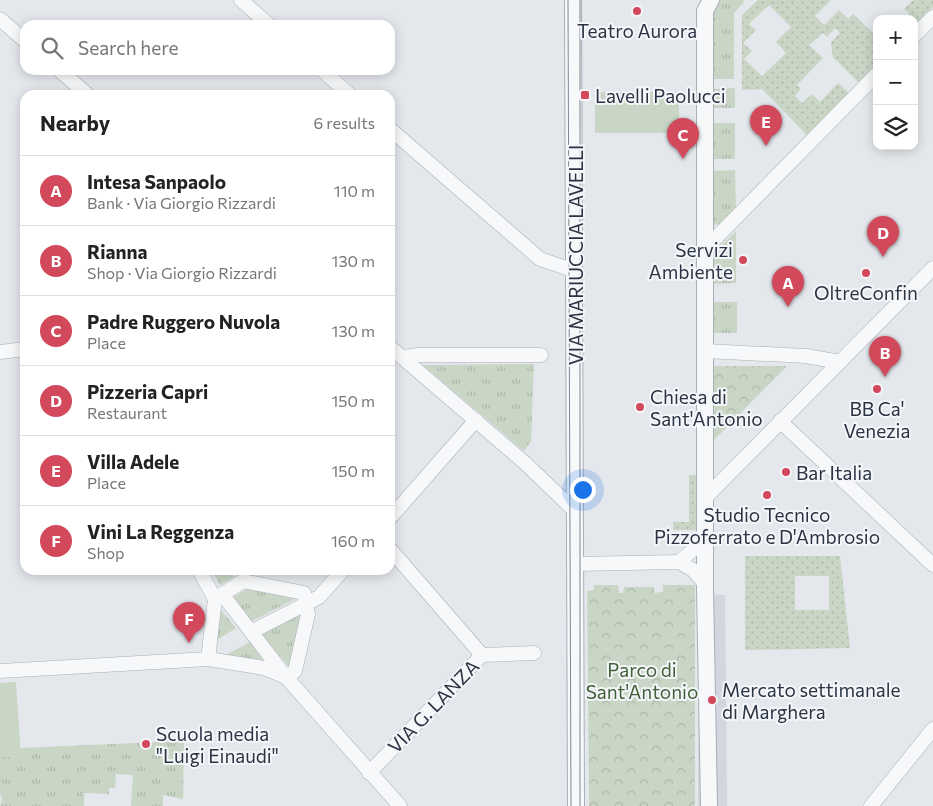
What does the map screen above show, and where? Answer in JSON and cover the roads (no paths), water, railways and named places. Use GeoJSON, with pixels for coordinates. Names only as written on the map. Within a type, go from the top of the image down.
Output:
{"type":"FeatureCollection","features":[{"type":"Feature","properties":{"kind":"street"},"geometry":{"type":"LineString","coordinates":[[241,0],[264,20]]}},
{"type":"Feature","properties":{"kind":"street","name":"VIA MARIUCCIA LAVELLI"},"geometry":{"type":"LineString","coordinates":[[574,0],[576,806]]}},
{"type":"Feature","properties":{"kind":"street"},"geometry":{"type":"LineString","coordinates":[[709,1],[705,26],[706,496],[704,533],[709,806]]}},
{"type":"Feature","properties":{"kind":"street"},"geometry":{"type":"LineString","coordinates":[[918,32],[933,17]]}},
{"type":"Feature","properties":{"kind":"street"},"geometry":{"type":"LineString","coordinates":[[0,20],[20,37]]}},
{"type":"Feature","properties":{"kind":"street"},"geometry":{"type":"LineString","coordinates":[[65,75],[82,90]]}},
{"type":"Feature","properties":{"kind":"street"},"geometry":{"type":"LineString","coordinates":[[328,75],[344,90]]}},
{"type":"Feature","properties":{"kind":"street"},"geometry":{"type":"LineString","coordinates":[[705,249],[873,78]]}},
{"type":"Feature","properties":{"kind":"street"},"geometry":{"type":"LineString","coordinates":[[395,133],[540,259],[575,271]]}},
{"type":"Feature","properties":{"kind":"street"},"geometry":{"type":"LineString","coordinates":[[706,496],[933,268]]}},
{"type":"Feature","properties":{"kind":"street"},"geometry":{"type":"LineString","coordinates":[[0,352],[20,350]]}},
{"type":"Feature","properties":{"kind":"street"},"geometry":{"type":"LineString","coordinates":[[395,351],[525,463],[575,511]]}},
{"type":"Feature","properties":{"kind":"street"},"geometry":{"type":"LineString","coordinates":[[705,352],[806,356],[840,362]]}},
{"type":"Feature","properties":{"kind":"street"},"geometry":{"type":"LineString","coordinates":[[404,358],[418,355],[541,355]]}},
{"type":"Feature","properties":{"kind":"street"},"geometry":{"type":"LineString","coordinates":[[395,512],[476,420]]}},
{"type":"Feature","properties":{"kind":"street"},"geometry":{"type":"LineString","coordinates":[[780,421],[933,565]]}},
{"type":"Feature","properties":{"kind":"street"},"geometry":{"type":"LineString","coordinates":[[679,562],[696,547],[704,533]]}},
{"type":"Feature","properties":{"kind":"street"},"geometry":{"type":"LineString","coordinates":[[395,555],[482,655]]}},
{"type":"Feature","properties":{"kind":"street"},"geometry":{"type":"LineString","coordinates":[[575,564],[679,562],[694,570],[705,584]]}},
{"type":"Feature","properties":{"kind":"street"},"geometry":{"type":"LineString","coordinates":[[203,575],[286,677],[400,806]]}},
{"type":"Feature","properties":{"kind":"street"},"geometry":{"type":"LineString","coordinates":[[208,659],[219,596],[240,575],[304,594],[308,603],[308,614],[295,671],[286,677]]}},
{"type":"Feature","properties":{"kind":"street"},"geometry":{"type":"LineString","coordinates":[[251,632],[319,598],[339,575]]}},
{"type":"Feature","properties":{"kind":"street","name":"VIA G. LANZA"},"geometry":{"type":"LineString","coordinates":[[369,773],[482,655],[534,653]]}},
{"type":"Feature","properties":{"kind":"street"},"geometry":{"type":"LineString","coordinates":[[0,671],[208,659],[264,668],[286,677]]}},
{"type":"Feature","properties":{"kind":"street"},"geometry":{"type":"LineString","coordinates":[[871,806],[933,729]]}},
{"type":"Feature","properties":{"kind":"tram line"},"geometry":{"type":"LineString","coordinates":[[568,0],[571,806]]}},
{"type":"Feature","properties":{"kind":"tram line"},"geometry":{"type":"LineString","coordinates":[[580,0],[580,806]]}},
{"type":"Feature","properties":{"kind":"place","name":"Teatro Aurora"},"geometry":{"type":"Point","coordinates":[637,11]}},
{"type":"Feature","properties":{"kind":"place","name":"Lavelli Paolucci"},"geometry":{"type":"Point","coordinates":[585,95]}},
{"type":"Feature","properties":{"kind":"place","name":"Villa Adele"},"geometry":{"type":"Point","coordinates":[766,146]}},
{"type":"Feature","properties":{"kind":"place","name":"Padre Ruggero Nuvola"},"geometry":{"type":"Point","coordinates":[683,159]}},
{"type":"Feature","properties":{"kind":"place","name":"Pizzeria Capri"},"geometry":{"type":"Point","coordinates":[883,257]}},
{"type":"Feature","properties":{"kind":"place","name":"Servizi Ambiente"},"geometry":{"type":"Point","coordinates":[743,260]}},
{"type":"Feature","properties":{"kind":"place","name":"OltreConfin"},"geometry":{"type":"Point","coordinates":[866,273]}},
{"type":"Feature","properties":{"kind":"place","name":"Intesa Sanpaolo"},"geometry":{"type":"Point","coordinates":[788,307]}},
{"type":"Feature","properties":{"kind":"place","name":"Rianna"},"geometry":{"type":"Point","coordinates":[885,377]}},
{"type":"Feature","properties":{"kind":"place","name":"BB Ca' Venezia"},"geometry":{"type":"Point","coordinates":[877,389]}},
{"type":"Feature","properties":{"kind":"place","name":"Chiesa di Sant'Antonio"},"geometry":{"type":"Point","coordinates":[640,407]}},
{"type":"Feature","properties":{"kind":"place","name":"Bar Italia"},"geometry":{"type":"Point","coordinates":[786,472]}},
{"type":"Feature","properties":{"kind":"place","name":"Studio Tecnico Pizzoferrato e D'Ambrosio"},"geometry":{"type":"Point","coordinates":[767,495]}},
{"type":"Feature","properties":{"kind":"place","name":"Vini La Reggenza"},"geometry":{"type":"Point","coordinates":[189,643]}},
{"type":"Feature","properties":{"kind":"place","name":"Mercato settimanale di Marghera"},"geometry":{"type":"Point","coordinates":[712,700]}},
{"type":"Feature","properties":{"kind":"place","name":"Scuola media \"Luigi Einaudi\""},"geometry":{"type":"Point","coordinates":[146,744]}},
{"type":"Feature","properties":{"kind":"park label","name":"Parco di Sant'Antonio"},"geometry":{"type":"Point","coordinates":[642,680]}}]}
